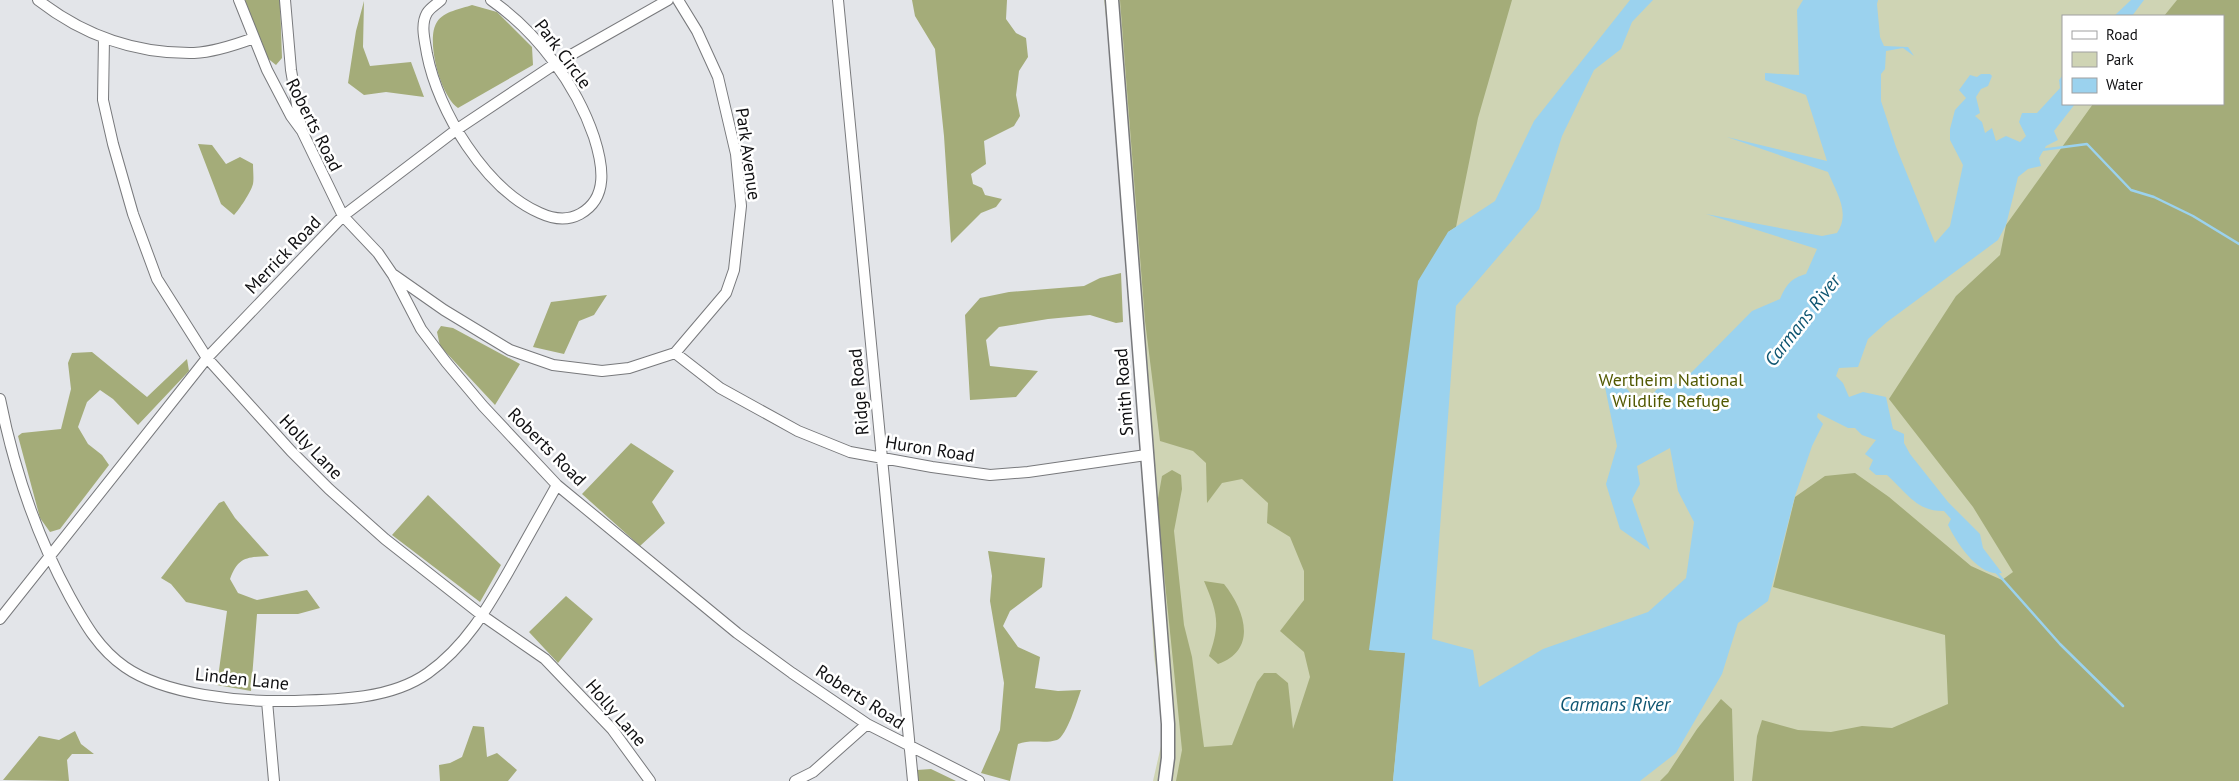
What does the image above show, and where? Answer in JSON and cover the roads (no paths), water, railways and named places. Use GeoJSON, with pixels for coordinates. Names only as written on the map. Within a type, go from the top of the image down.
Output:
{"type":"FeatureCollection","features":[{"type":"Feature","properties":{"kind":"street"},"geometry":{"type":"LineString","coordinates":[[38,0],[62,19],[104,38],[132,47],[195,53],[229,47],[254,38]]}},
{"type":"Feature","properties":{"kind":"street","name":"Roberts Road"},"geometry":{"type":"LineString","coordinates":[[239,0],[267,70],[291,116],[302,131],[344,216],[378,253],[393,274],[422,329],[446,362],[557,486],[737,633],[867,724],[979,781]]}},
{"type":"Feature","properties":{"kind":"street"},"geometry":{"type":"LineString","coordinates":[[285,0],[291,70],[302,131]]}},
{"type":"Feature","properties":{"kind":"street","name":"Park Circle"},"geometry":{"type":"LineString","coordinates":[[441,0],[427,12],[423,25],[424,39],[434,82],[443,106],[456,130],[482,166],[513,196],[539,213],[558,219],[574,217],[589,209],[599,197],[602,183],[601,164],[588,120],[577,96],[555,64],[515,18],[491,0]]}},
{"type":"Feature","properties":{"kind":"street","name":"Merrick Road"},"geometry":{"type":"LineString","coordinates":[[0,619],[207,358],[344,216],[456,130],[555,64],[668,0]]}},
{"type":"Feature","properties":{"kind":"street","name":"Park Avenue"},"geometry":{"type":"LineString","coordinates":[[675,353],[726,293],[734,270],[741,206],[736,154],[718,77],[697,31],[678,0]]}},
{"type":"Feature","properties":{"kind":"street","name":"Ridge Road"},"geometry":{"type":"LineString","coordinates":[[838,0],[913,781]]}},
{"type":"Feature","properties":{"kind":"street","name":"Smith Road"},"geometry":{"type":"LineString","coordinates":[[1112,0],[1168,724],[1168,758],[1165,781]]}},
{"type":"Feature","properties":{"kind":"street","name":"Holly Lane"},"geometry":{"type":"LineString","coordinates":[[104,38],[103,100],[112,144],[133,214],[157,279],[207,358],[291,451],[329,489],[385,539],[483,616],[545,659],[612,729],[650,781]]}},
{"type":"Feature","properties":{"kind":"street"},"geometry":{"type":"LineString","coordinates":[[393,274],[444,310],[510,350],[553,365],[602,371],[628,368],[675,353]]}},
{"type":"Feature","properties":{"kind":"street","name":"Huron Road"},"geometry":{"type":"LineString","coordinates":[[675,353],[720,388],[798,431],[850,452],[990,475],[1028,472],[1146,455]]}},
{"type":"Feature","properties":{"kind":"street","name":"Linden Lane"},"geometry":{"type":"LineString","coordinates":[[0,399],[10,449],[33,522],[48,557],[95,639],[101,647],[125,667],[165,685],[199,693],[267,701],[324,700],[374,694],[405,684],[427,674],[467,639],[483,616],[557,486]]}},
{"type":"Feature","properties":{"kind":"street"},"geometry":{"type":"LineString","coordinates":[[267,701],[274,781]]}},
{"type":"Feature","properties":{"kind":"street"},"geometry":{"type":"LineString","coordinates":[[794,781],[813,772],[867,724]]}},
{"type":"Feature","properties":{"kind":"water","name":"Carmans River"},"geometry":{"type":"Polygon","coordinates":[[[1630,0],[1653,0],[1632,22],[1621,49],[1594,70],[1562,136],[1539,209],[1456,306],[1432,639],[1473,650],[1479,687],[1543,649],[1648,612],[1686,578],[1694,522],[1678,491],[1670,448],[1637,466],[1640,484],[1632,499],[1650,550],[1620,529],[1606,484],[1617,446],[1604,382],[1627,389],[1642,407],[1657,389],[1682,382],[1752,311],[1780,299],[1790,283],[1806,274],[1817,249],[1706,214],[1822,236],[1837,233],[1843,218],[1841,202],[1828,172],[1727,137],[1827,161],[1806,95],[1765,80],[1765,73],[1799,75],[1797,10],[1803,0],[1878,0],[1880,37],[1884,46],[1908,47],[1914,56],[1903,48],[1886,51],[1885,69],[1881,74],[1881,101],[1896,147],[1935,243],[1950,226],[1963,165],[1950,140],[1950,129],[1955,110],[1966,98],[1959,90],[1970,75],[1977,77],[1981,74],[1990,74],[1992,76],[1988,86],[1981,89],[1976,97],[1980,113],[1975,116],[1982,122],[1985,133],[1992,128],[1996,141],[2006,136],[2020,142],[2026,136],[2019,122],[2022,113],[2037,113],[2060,88],[2059,80],[2062,76],[2062,105],[2074,105],[2054,131],[2058,140],[2046,146],[2039,158],[2041,166],[2028,169],[2018,177],[2006,225],[1998,240],[1887,322],[1868,339],[1858,367],[1839,368],[1836,376],[1843,383],[1849,397],[1863,392],[1886,397],[1893,429],[1904,434],[1904,443],[1910,454],[1948,502],[1980,534],[1983,548],[2002,573],[1993,573],[1985,570],[1970,558],[1948,525],[1951,519],[1944,511],[1919,505],[1887,475],[1876,475],[1869,469],[1873,460],[1865,454],[1876,440],[1862,435],[1855,428],[1848,428],[1818,413],[1817,417],[1823,424],[1812,446],[1795,496],[1768,601],[1738,623],[1722,674],[1676,753],[1640,781],[1393,781],[1405,653],[1369,650],[1418,281],[1448,232],[1495,201],[1534,121],[1630,0]]]}},
{"type":"Feature","properties":{"kind":"water"},"geometry":{"type":"Polygon","coordinates":[[[2131,0],[2144,0],[2133,15],[2115,15],[2131,0]]]}},
{"type":"Feature","properties":{"kind":"waterway"},"geometry":{"type":"LineString","coordinates":[[2041,150],[2087,144],[2131,190],[2154,197],[2193,216],[2239,244]]}},
{"type":"Feature","properties":{"kind":"waterway"},"geometry":{"type":"LineString","coordinates":[[1997,573],[2060,644],[2123,706]]}},
{"type":"Feature","properties":{"kind":"park label","name":"Wertheim National Wildlife Refuge"},"geometry":{"type":"Point","coordinates":[1671,390]}}]}
